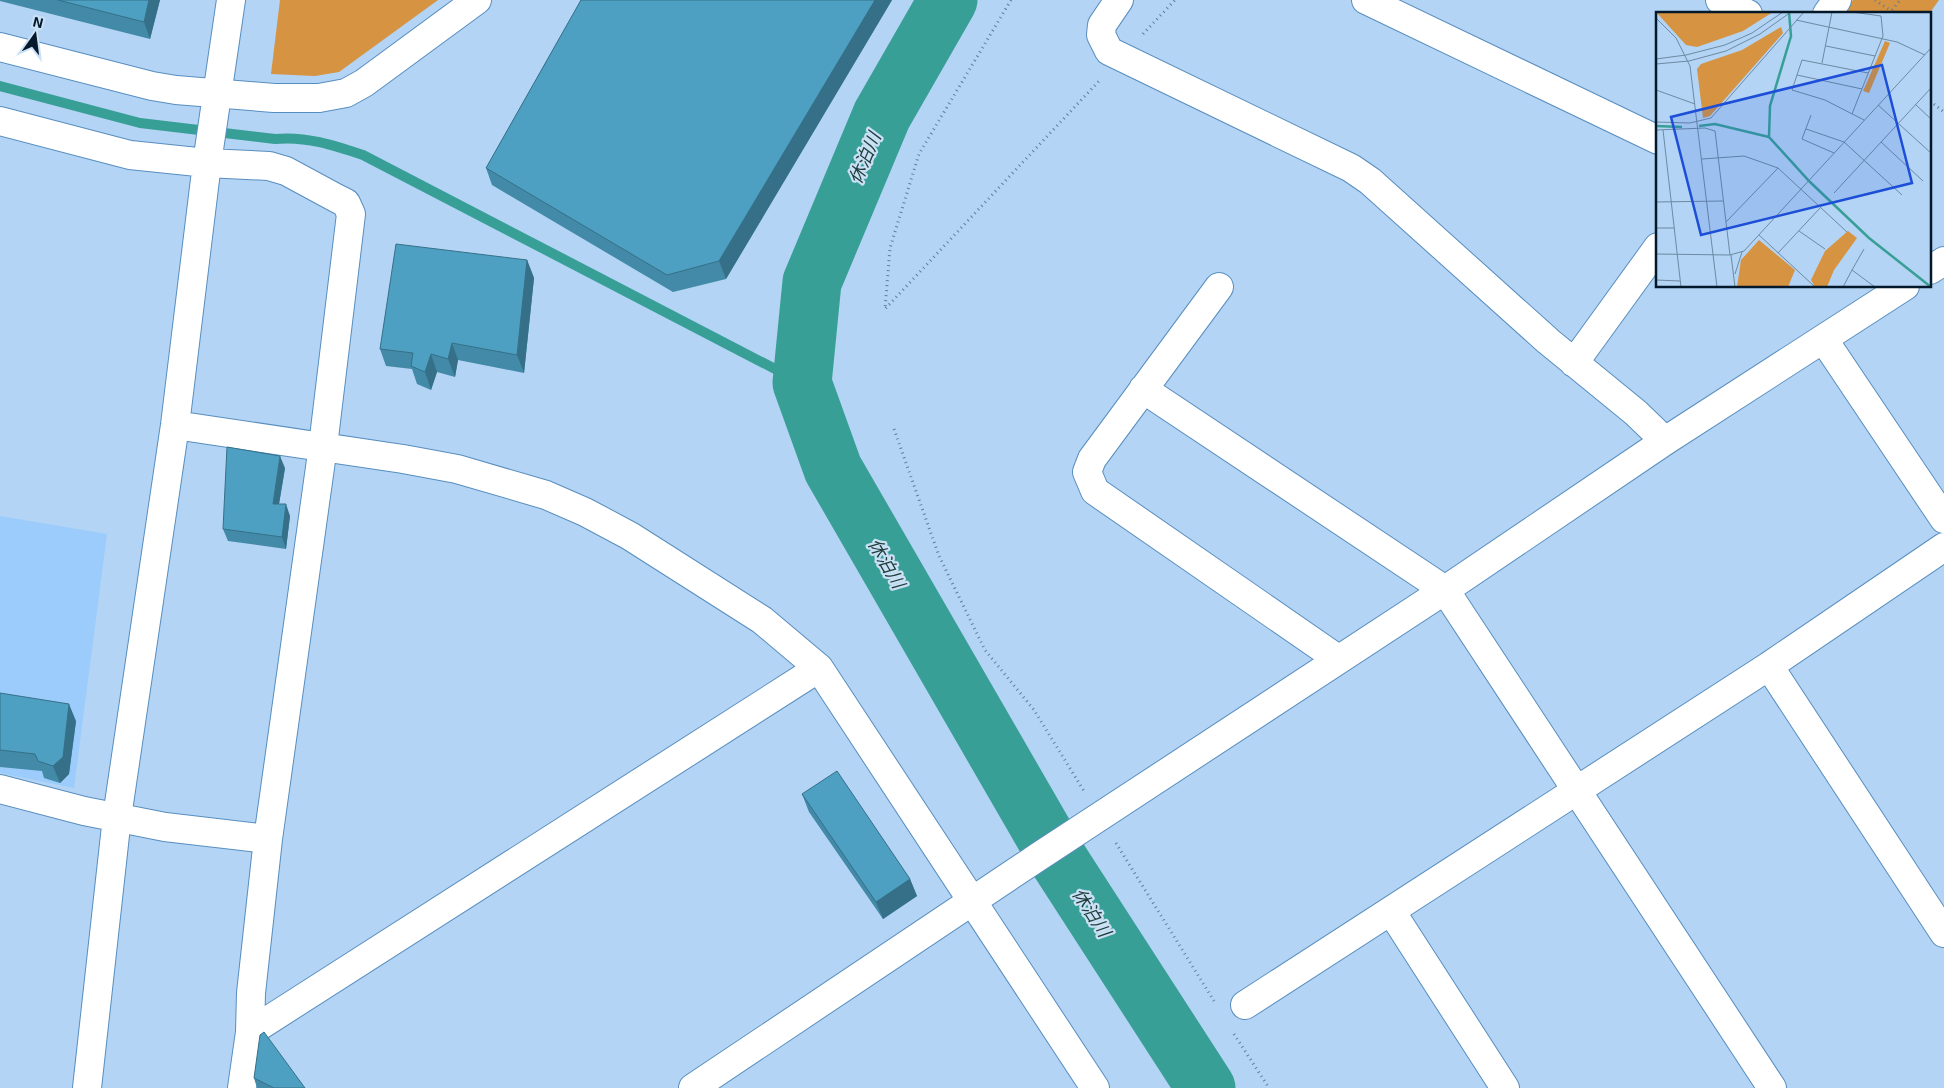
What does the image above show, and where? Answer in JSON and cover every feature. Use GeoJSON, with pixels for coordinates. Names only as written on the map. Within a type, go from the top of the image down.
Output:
{"type":"FeatureCollection","features":[{"type":"Feature","properties":{"kind":"street"},"geometry":{"type":"LineString","coordinates":[[87,1088],[117,817],[175,425],[208,155],[231,0]]}},
{"type":"Feature","properties":{"kind":"street"},"geometry":{"type":"LineString","coordinates":[[0,48],[217,103],[274,98],[319,98],[346,93],[364,83],[478,0]]}},
{"type":"Feature","properties":{"kind":"street"},"geometry":{"type":"LineString","coordinates":[[1118,0],[1102,25],[1100,35],[1109,50],[1351,168],[1370,181],[1574,363],[1636,413],[1666,441]]}},
{"type":"Feature","properties":{"kind":"street"},"geometry":{"type":"LineString","coordinates":[[1366,0],[1656,139]]}},
{"type":"Feature","properties":{"kind":"street"},"geometry":{"type":"LineString","coordinates":[[1720,0],[1744,12]]}},
{"type":"Feature","properties":{"kind":"street"},"geometry":{"type":"LineString","coordinates":[[1828,12],[1837,0]]}},
{"type":"Feature","properties":{"kind":"street"},"geometry":{"type":"LineString","coordinates":[[0,121],[130,155],[208,155],[286,170],[346,203],[351,214],[323,446],[268,839],[252,992],[250,1032],[242,1088]]}},
{"type":"Feature","properties":{"kind":"street"},"geometry":{"type":"LineString","coordinates":[[1574,363],[1656,251]]}},
{"type":"Feature","properties":{"kind":"street"},"geometry":{"type":"LineString","coordinates":[[1932,269],[1944,261]]}},
{"type":"Feature","properties":{"kind":"street"},"geometry":{"type":"LineString","coordinates":[[1219,287],[1092,459],[1087,472],[1095,492],[1338,659]]}},
{"type":"Feature","properties":{"kind":"street"},"geometry":{"type":"LineString","coordinates":[[693,1088],[1038,857],[1445,590],[1666,441],[1903,288]]}},
{"type":"Feature","properties":{"kind":"street"},"geometry":{"type":"LineString","coordinates":[[1824,340],[1944,519]]}},
{"type":"Feature","properties":{"kind":"street"},"geometry":{"type":"LineString","coordinates":[[1143,389],[1445,590],[1772,1088]]}},
{"type":"Feature","properties":{"kind":"street"},"geometry":{"type":"LineString","coordinates":[[175,425],[323,446],[457,469],[546,495],[586,512],[630,536],[762,620],[819,668],[1095,1088]]}},
{"type":"Feature","properties":{"kind":"street"},"geometry":{"type":"LineString","coordinates":[[1234,1010],[1391,911],[1769,666],[1944,547]]}},
{"type":"Feature","properties":{"kind":"street"},"geometry":{"type":"LineString","coordinates":[[1769,666],[1944,933]]}},
{"type":"Feature","properties":{"kind":"street"},"geometry":{"type":"LineString","coordinates":[[250,1032],[819,668]]}},
{"type":"Feature","properties":{"kind":"street"},"geometry":{"type":"LineString","coordinates":[[0,788],[165,827],[268,839]]}},
{"type":"Feature","properties":{"kind":"street"},"geometry":{"type":"LineString","coordinates":[[1391,911],[1505,1088]]}},
{"type":"Feature","properties":{"kind":"path"},"geometry":{"type":"LineString","coordinates":[[1011,0],[919,154],[890,248],[886,309],[1101,79]]}},
{"type":"Feature","properties":{"kind":"path"},"geometry":{"type":"LineString","coordinates":[[1141,36],[1175,0]]}},
{"type":"Feature","properties":{"kind":"path"},"geometry":{"type":"LineString","coordinates":[[1875,0],[1890,12],[1900,0]]}},
{"type":"Feature","properties":{"kind":"path"},"geometry":{"type":"LineString","coordinates":[[1932,103],[1944,112]]}},
{"type":"Feature","properties":{"kind":"path"},"geometry":{"type":"LineString","coordinates":[[894,429],[939,556],[984,650],[1034,710],[1094,821],[1234,1010],[1268,1088]]}},
{"type":"Feature","properties":{"kind":"shaded area"},"geometry":{"type":"Polygon","coordinates":[[[280,0],[438,0],[339,72],[315,76],[271,74],[280,0]]]}},
{"type":"Feature","properties":{"kind":"shaded area"},"geometry":{"type":"Polygon","coordinates":[[[1853,0],[1939,0],[1930,12],[1844,12],[1853,0]]]}},
{"type":"Feature","properties":{"kind":"shaded area"},"geometry":{"type":"Polygon","coordinates":[[[0,516],[107,534],[74,788],[0,773],[0,516]]]}},
{"type":"Feature","properties":{"kind":"building"},"geometry":{"type":"Polygon","coordinates":[[[58,0],[149,0],[144,22],[58,0]]]}},
{"type":"Feature","properties":{"kind":"building"},"geometry":{"type":"Polygon","coordinates":[[[581,0],[875,0],[719,261],[667,275],[486,168],[581,0]]]}},
{"type":"Feature","properties":{"kind":"building"},"geometry":{"type":"Polygon","coordinates":[[[396,244],[527,260],[517,355],[452,343],[448,359],[431,354],[425,372],[411,366],[413,353],[380,349],[396,244]]]}},
{"type":"Feature","properties":{"kind":"building"},"geometry":{"type":"Polygon","coordinates":[[[227,447],[280,456],[273,504],[286,504],[282,537],[223,529],[227,447]]]}},
{"type":"Feature","properties":{"kind":"building"},"geometry":{"type":"Polygon","coordinates":[[[0,693],[69,704],[63,757],[53,766],[38,761],[35,754],[0,750],[0,693]]]}},
{"type":"Feature","properties":{"kind":"building"},"geometry":{"type":"Polygon","coordinates":[[[837,771],[910,879],[876,902],[802,794],[837,771]]]}},
{"type":"Feature","properties":{"kind":"building"},"geometry":{"type":"Polygon","coordinates":[[[264,1032],[305,1088],[274,1088],[254,1078],[260,1035],[264,1032]]]}},
{"type":"Feature","properties":{"kind":"waterway","name":"休泊川"},"geometry":{"type":"LineString","coordinates":[[948,0],[882,115],[812,282],[802,383],[833,469],[1060,862],[1206,1088]]}},
{"type":"Feature","properties":{"kind":"waterway"},"geometry":{"type":"LineString","coordinates":[[0,86],[140,123],[275,139],[309,140],[363,155],[802,383]]}}]}
